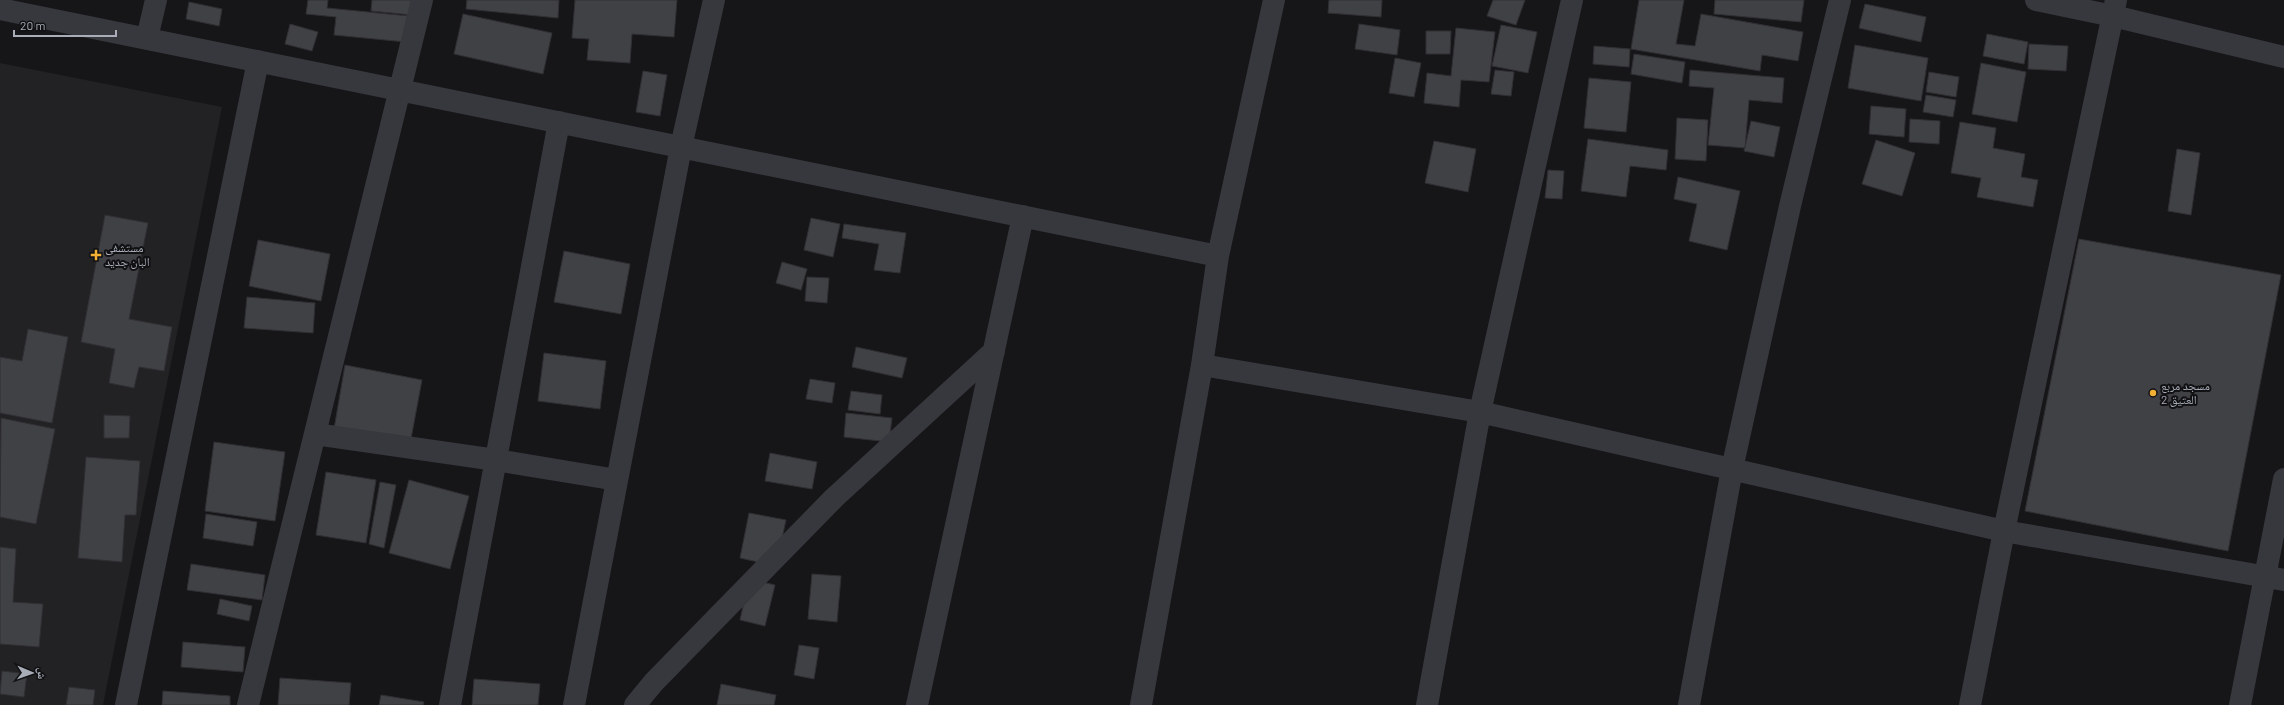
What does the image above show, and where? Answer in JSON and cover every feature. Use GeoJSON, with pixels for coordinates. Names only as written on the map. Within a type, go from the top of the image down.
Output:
{"type":"FeatureCollection","features":[{"type":"Feature","properties":{"kind":"street"},"geometry":{"type":"LineString","coordinates":[[147,38],[156,0]]}},
{"type":"Feature","properties":{"kind":"street"},"geometry":{"type":"LineString","coordinates":[[248,705],[422,0]]}},
{"type":"Feature","properties":{"kind":"street"},"geometry":{"type":"LineString","coordinates":[[574,705],[681,147],[714,0]]}},
{"type":"Feature","properties":{"kind":"street"},"geometry":{"type":"LineString","coordinates":[[1141,705],[1202,365],[1218,256],[1274,0]]}},
{"type":"Feature","properties":{"kind":"street"},"geometry":{"type":"LineString","coordinates":[[1427,705],[1480,412],[1534,180],[1572,0]]}},
{"type":"Feature","properties":{"kind":"street"},"geometry":{"type":"LineString","coordinates":[[1689,705],[1732,469],[1789,214],[1840,0]]}},
{"type":"Feature","properties":{"kind":"street"},"geometry":{"type":"LineString","coordinates":[[2036,0],[2114,8],[2284,57]]}},
{"type":"Feature","properties":{"kind":"street"},"geometry":{"type":"LineString","coordinates":[[1970,705],[2004,531],[2114,8]]}},
{"type":"Feature","properties":{"kind":"street"},"geometry":{"type":"LineString","coordinates":[[0,9],[1218,256]]}},
{"type":"Feature","properties":{"kind":"street"},"geometry":{"type":"LineString","coordinates":[[126,705],[258,61]]}},
{"type":"Feature","properties":{"kind":"street"},"geometry":{"type":"LineString","coordinates":[[450,705],[559,122]]}},
{"type":"Feature","properties":{"kind":"street"},"geometry":{"type":"LineString","coordinates":[[917,705],[1023,216]]}},
{"type":"Feature","properties":{"kind":"street"},"geometry":{"type":"LineString","coordinates":[[635,705],[654,682],[834,498],[994,351]]}},
{"type":"Feature","properties":{"kind":"street"},"geometry":{"type":"LineString","coordinates":[[1202,365],[1480,412],[2004,531],[2275,578]]}},
{"type":"Feature","properties":{"kind":"street"},"geometry":{"type":"LineString","coordinates":[[315,434],[496,460],[617,480]]}},
{"type":"Feature","properties":{"kind":"street"},"geometry":{"type":"LineString","coordinates":[[2240,705],[2275,578],[2284,479]]}},
{"type":"Feature","properties":{"kind":"shaded area","name":"مستشفى البان جديد"},"geometry":{"type":"Polygon","coordinates":[[[0,63],[222,107],[103,705],[0,705],[0,63]]]}},
{"type":"Feature","properties":{"kind":"building"},"geometry":{"type":"Polygon","coordinates":[[[308,0],[328,0],[327,8],[409,16],[406,42],[334,35],[336,17],[306,14],[308,0]]]}},
{"type":"Feature","properties":{"kind":"building"},"geometry":{"type":"Polygon","coordinates":[[[372,0],[413,0],[412,15],[371,11],[372,0]]]}},
{"type":"Feature","properties":{"kind":"building"},"geometry":{"type":"Polygon","coordinates":[[[467,0],[559,0],[558,18],[466,9],[467,0]]]}},
{"type":"Feature","properties":{"kind":"building"},"geometry":{"type":"Polygon","coordinates":[[[575,0],[677,0],[674,37],[632,34],[630,63],[587,60],[589,39],[572,38],[575,0]]]}},
{"type":"Feature","properties":{"kind":"building"},"geometry":{"type":"Polygon","coordinates":[[[1329,0],[1382,0],[1381,17],[1328,13],[1329,0]]]}},
{"type":"Feature","properties":{"kind":"building"},"geometry":{"type":"Polygon","coordinates":[[[1493,0],[1525,0],[1516,25],[1487,16],[1493,0]]]}},
{"type":"Feature","properties":{"kind":"building"},"geometry":{"type":"Polygon","coordinates":[[[1639,0],[1684,0],[1676,44],[1695,46],[1701,14],[1803,32],[1798,61],[1762,55],[1760,71],[1631,49],[1639,0]]]}},
{"type":"Feature","properties":{"kind":"building"},"geometry":{"type":"Polygon","coordinates":[[[1715,0],[1804,0],[1801,22],[1714,14],[1715,0]]]}},
{"type":"Feature","properties":{"kind":"building"},"geometry":{"type":"Polygon","coordinates":[[[189,2],[222,9],[219,26],[186,19],[189,2]]]}},
{"type":"Feature","properties":{"kind":"building"},"geometry":{"type":"Polygon","coordinates":[[[1865,4],[1926,17],[1921,42],[1859,28],[1865,4]]]}},
{"type":"Feature","properties":{"kind":"building"},"geometry":{"type":"Polygon","coordinates":[[[463,14],[552,33],[543,74],[454,54],[463,14]]]}},
{"type":"Feature","properties":{"kind":"building"},"geometry":{"type":"Polygon","coordinates":[[[290,24],[318,32],[312,51],[285,44],[290,24]]]}},
{"type":"Feature","properties":{"kind":"building"},"geometry":{"type":"Polygon","coordinates":[[[1359,24],[1400,30],[1397,55],[1355,49],[1359,24]]]}},
{"type":"Feature","properties":{"kind":"building"},"geometry":{"type":"Polygon","coordinates":[[[1501,25],[1537,32],[1528,73],[1492,66],[1501,25]]]}},
{"type":"Feature","properties":{"kind":"building"},"geometry":{"type":"Polygon","coordinates":[[[1456,28],[1495,32],[1489,82],[1461,80],[1459,107],[1424,103],[1427,73],[1451,76],[1456,28]]]}},
{"type":"Feature","properties":{"kind":"building"},"geometry":{"type":"Polygon","coordinates":[[[1426,31],[1451,31],[1450,54],[1426,54],[1426,31]]]}},
{"type":"Feature","properties":{"kind":"building"},"geometry":{"type":"Polygon","coordinates":[[[1987,34],[2028,42],[2024,64],[1983,56],[1987,34]]]}},
{"type":"Feature","properties":{"kind":"building"},"geometry":{"type":"Polygon","coordinates":[[[2029,44],[2068,46],[2066,71],[2028,69],[2029,44]]]}},
{"type":"Feature","properties":{"kind":"building"},"geometry":{"type":"Polygon","coordinates":[[[1855,45],[1928,58],[1921,101],[1848,88],[1855,45]]]}},
{"type":"Feature","properties":{"kind":"building"},"geometry":{"type":"Polygon","coordinates":[[[1594,46],[1630,49],[1629,67],[1593,64],[1594,46]]]}},
{"type":"Feature","properties":{"kind":"building"},"geometry":{"type":"Polygon","coordinates":[[[1634,54],[1685,62],[1682,83],[1631,74],[1634,54]]]}},
{"type":"Feature","properties":{"kind":"building"},"geometry":{"type":"Polygon","coordinates":[[[1395,58],[1421,63],[1414,97],[1389,93],[1395,58]]]}},
{"type":"Feature","properties":{"kind":"building"},"geometry":{"type":"Polygon","coordinates":[[[1981,63],[2026,72],[2017,122],[1972,114],[1981,63]]]}},
{"type":"Feature","properties":{"kind":"building"},"geometry":{"type":"Polygon","coordinates":[[[1495,70],[1514,72],[1511,96],[1491,94],[1495,70]]]}},
{"type":"Feature","properties":{"kind":"building"},"geometry":{"type":"Polygon","coordinates":[[[1690,70],[1784,78],[1782,103],[1749,100],[1745,148],[1708,145],[1714,88],[1689,86],[1690,70]]]}},
{"type":"Feature","properties":{"kind":"building"},"geometry":{"type":"Polygon","coordinates":[[[643,71],[667,75],[660,116],[636,112],[643,71]]]}},
{"type":"Feature","properties":{"kind":"building"},"geometry":{"type":"Polygon","coordinates":[[[1929,72],[1959,77],[1956,97],[1926,92],[1929,72]]]}},
{"type":"Feature","properties":{"kind":"building"},"geometry":{"type":"Polygon","coordinates":[[[1589,78],[1631,82],[1626,132],[1584,128],[1589,78]]]}},
{"type":"Feature","properties":{"kind":"building"},"geometry":{"type":"Polygon","coordinates":[[[1926,95],[1956,100],[1953,117],[1923,112],[1926,95]]]}},
{"type":"Feature","properties":{"kind":"building"},"geometry":{"type":"Polygon","coordinates":[[[1871,106],[1906,109],[1904,137],[1869,134],[1871,106]]]}},
{"type":"Feature","properties":{"kind":"building"},"geometry":{"type":"Polygon","coordinates":[[[1677,118],[1708,120],[1706,161],[1675,159],[1677,118]]]}},
{"type":"Feature","properties":{"kind":"building"},"geometry":{"type":"Polygon","coordinates":[[[1910,119],[1940,121],[1939,144],[1909,142],[1910,119]]]}},
{"type":"Feature","properties":{"kind":"building"},"geometry":{"type":"Polygon","coordinates":[[[1751,121],[1780,127],[1774,157],[1744,151],[1751,121]]]}},
{"type":"Feature","properties":{"kind":"building"},"geometry":{"type":"Polygon","coordinates":[[[1960,122],[1996,128],[1993,148],[2025,154],[2021,177],[2038,180],[2033,207],[1977,197],[1981,178],[1951,173],[1960,122]]]}},
{"type":"Feature","properties":{"kind":"building"},"geometry":{"type":"Polygon","coordinates":[[[1588,139],[1668,150],[1666,170],[1630,166],[1626,197],[1581,191],[1588,139]]]}},
{"type":"Feature","properties":{"kind":"building"},"geometry":{"type":"Polygon","coordinates":[[[1876,140],[1915,153],[1902,196],[1862,184],[1876,140]]]}},
{"type":"Feature","properties":{"kind":"building"},"geometry":{"type":"Polygon","coordinates":[[[1434,141],[1476,149],[1468,192],[1425,183],[1434,141]]]}},
{"type":"Feature","properties":{"kind":"building"},"geometry":{"type":"Polygon","coordinates":[[[2177,149],[2200,153],[2191,215],[2168,211],[2177,149]]]}},
{"type":"Feature","properties":{"kind":"building"},"geometry":{"type":"Polygon","coordinates":[[[1548,170],[1564,171],[1562,199],[1545,198],[1548,170]]]}},
{"type":"Feature","properties":{"kind":"building"},"geometry":{"type":"Polygon","coordinates":[[[1678,177],[1740,191],[1727,250],[1689,241],[1697,204],[1674,199],[1678,177]]]}},
{"type":"Feature","properties":{"kind":"building"},"geometry":{"type":"Polygon","coordinates":[[[105,215],[148,223],[129,319],[172,327],[164,371],[139,367],[134,388],[109,383],[115,349],[81,342],[105,215]]]}},
{"type":"Feature","properties":{"kind":"building"},"geometry":{"type":"Polygon","coordinates":[[[811,218],[840,224],[833,257],[804,250],[811,218]]]}},
{"type":"Feature","properties":{"kind":"building"},"geometry":{"type":"Polygon","coordinates":[[[844,224],[906,233],[900,273],[874,270],[879,244],[842,238],[844,224]]]}},
{"type":"Feature","properties":{"kind":"building","name":"مسجد مربع 2 العتيق"},"geometry":{"type":"Polygon","coordinates":[[[2079,239],[2281,275],[2228,551],[2025,511],[2079,239]]]}},
{"type":"Feature","properties":{"kind":"building"},"geometry":{"type":"Polygon","coordinates":[[[258,240],[330,254],[321,301],[249,286],[258,240]]]}},
{"type":"Feature","properties":{"kind":"building"},"geometry":{"type":"Polygon","coordinates":[[[564,251],[630,264],[621,314],[554,302],[564,251]]]}},
{"type":"Feature","properties":{"kind":"building"},"geometry":{"type":"Polygon","coordinates":[[[782,262],[807,269],[801,290],[776,283],[782,262]]]}},
{"type":"Feature","properties":{"kind":"building"},"geometry":{"type":"Polygon","coordinates":[[[807,277],[829,278],[827,303],[805,301],[807,277]]]}},
{"type":"Feature","properties":{"kind":"building"},"geometry":{"type":"Polygon","coordinates":[[[247,297],[315,303],[313,333],[244,328],[247,297]]]}},
{"type":"Feature","properties":{"kind":"building"},"geometry":{"type":"Polygon","coordinates":[[[28,329],[68,337],[52,423],[0,413],[0,357],[22,361],[28,329]]]}},
{"type":"Feature","properties":{"kind":"building"},"geometry":{"type":"Polygon","coordinates":[[[856,347],[907,358],[902,378],[852,367],[856,347]]]}},
{"type":"Feature","properties":{"kind":"building"},"geometry":{"type":"Polygon","coordinates":[[[544,353],[606,361],[600,409],[538,401],[544,353]]]}},
{"type":"Feature","properties":{"kind":"building"},"geometry":{"type":"Polygon","coordinates":[[[345,365],[422,380],[410,444],[334,429],[345,365]]]}},
{"type":"Feature","properties":{"kind":"building"},"geometry":{"type":"Polygon","coordinates":[[[810,379],[835,383],[832,403],[806,399],[810,379]]]}},
{"type":"Feature","properties":{"kind":"building"},"geometry":{"type":"Polygon","coordinates":[[[851,391],[882,395],[880,414],[848,410],[851,391]]]}},
{"type":"Feature","properties":{"kind":"building"},"geometry":{"type":"Polygon","coordinates":[[[846,413],[892,418],[889,442],[844,437],[846,413]]]}},
{"type":"Feature","properties":{"kind":"building"},"geometry":{"type":"Polygon","coordinates":[[[104,415],[130,416],[129,438],[104,438],[104,415]]]}},
{"type":"Feature","properties":{"kind":"building"},"geometry":{"type":"Polygon","coordinates":[[[1,418],[55,429],[36,524],[0,517],[1,418]]]}},
{"type":"Feature","properties":{"kind":"building"},"geometry":{"type":"Polygon","coordinates":[[[214,442],[285,452],[275,521],[205,511],[214,442]]]}},
{"type":"Feature","properties":{"kind":"building"},"geometry":{"type":"Polygon","coordinates":[[[770,453],[817,462],[812,489],[765,481],[770,453]]]}},
{"type":"Feature","properties":{"kind":"building"},"geometry":{"type":"Polygon","coordinates":[[[86,457],[140,461],[136,515],[125,515],[122,562],[78,558],[86,457]]]}},
{"type":"Feature","properties":{"kind":"building"},"geometry":{"type":"Polygon","coordinates":[[[326,472],[376,480],[366,543],[316,535],[326,472]]]}},
{"type":"Feature","properties":{"kind":"building"},"geometry":{"type":"Polygon","coordinates":[[[409,480],[469,496],[450,569],[389,553],[409,480]]]}},
{"type":"Feature","properties":{"kind":"building"},"geometry":{"type":"Polygon","coordinates":[[[380,482],[396,485],[384,548],[369,544],[380,482]]]}},
{"type":"Feature","properties":{"kind":"building"},"geometry":{"type":"Polygon","coordinates":[[[749,513],[786,520],[776,566],[740,558],[749,513]]]}},
{"type":"Feature","properties":{"kind":"building"},"geometry":{"type":"Polygon","coordinates":[[[206,514],[257,522],[253,546],[203,538],[206,514]]]}},
{"type":"Feature","properties":{"kind":"building"},"geometry":{"type":"Polygon","coordinates":[[[0,547],[16,549],[13,602],[43,604],[39,647],[0,644],[0,547]]]}},
{"type":"Feature","properties":{"kind":"building"},"geometry":{"type":"Polygon","coordinates":[[[191,564],[265,575],[262,600],[187,590],[191,564]]]}},
{"type":"Feature","properties":{"kind":"building"},"geometry":{"type":"Polygon","coordinates":[[[812,574],[841,576],[837,622],[808,619],[812,574]]]}},
{"type":"Feature","properties":{"kind":"building"},"geometry":{"type":"Polygon","coordinates":[[[749,579],[775,585],[765,626],[740,620],[749,579]]]}},
{"type":"Feature","properties":{"kind":"building"},"geometry":{"type":"Polygon","coordinates":[[[220,599],[252,606],[249,621],[217,614],[220,599]]]}},
{"type":"Feature","properties":{"kind":"building"},"geometry":{"type":"Polygon","coordinates":[[[183,642],[245,647],[243,672],[181,667],[183,642]]]}},
{"type":"Feature","properties":{"kind":"building"},"geometry":{"type":"Polygon","coordinates":[[[799,645],[819,648],[814,679],[794,675],[799,645]]]}},
{"type":"Feature","properties":{"kind":"building"},"geometry":{"type":"Polygon","coordinates":[[[2,671],[27,674],[24,697],[0,694],[2,671]]]}},
{"type":"Feature","properties":{"kind":"building"},"geometry":{"type":"Polygon","coordinates":[[[280,678],[351,683],[349,705],[278,705],[280,678]]]}},
{"type":"Feature","properties":{"kind":"building"},"geometry":{"type":"Polygon","coordinates":[[[474,679],[540,684],[538,705],[472,705],[474,679]]]}},
{"type":"Feature","properties":{"kind":"building"},"geometry":{"type":"Polygon","coordinates":[[[721,684],[776,695],[774,705],[717,705],[721,684]]]}},
{"type":"Feature","properties":{"kind":"building"},"geometry":{"type":"Polygon","coordinates":[[[69,687],[95,690],[93,705],[66,705],[69,687]]]}},
{"type":"Feature","properties":{"kind":"building"},"geometry":{"type":"Polygon","coordinates":[[[163,691],[230,696],[230,705],[162,705],[163,691]]]}},
{"type":"Feature","properties":{"kind":"building"},"geometry":{"type":"Polygon","coordinates":[[[381,695],[424,702],[423,705],[379,705],[381,695]]]}},
{"type":"Feature","properties":{"kind":"place","name":"مستشفى البان جديد"},"geometry":{"type":"Point","coordinates":[96,255]}},
{"type":"Feature","properties":{"kind":"place","name":"مسجد مربع 2 العتيق"},"geometry":{"type":"Point","coordinates":[2153,393]}}]}
